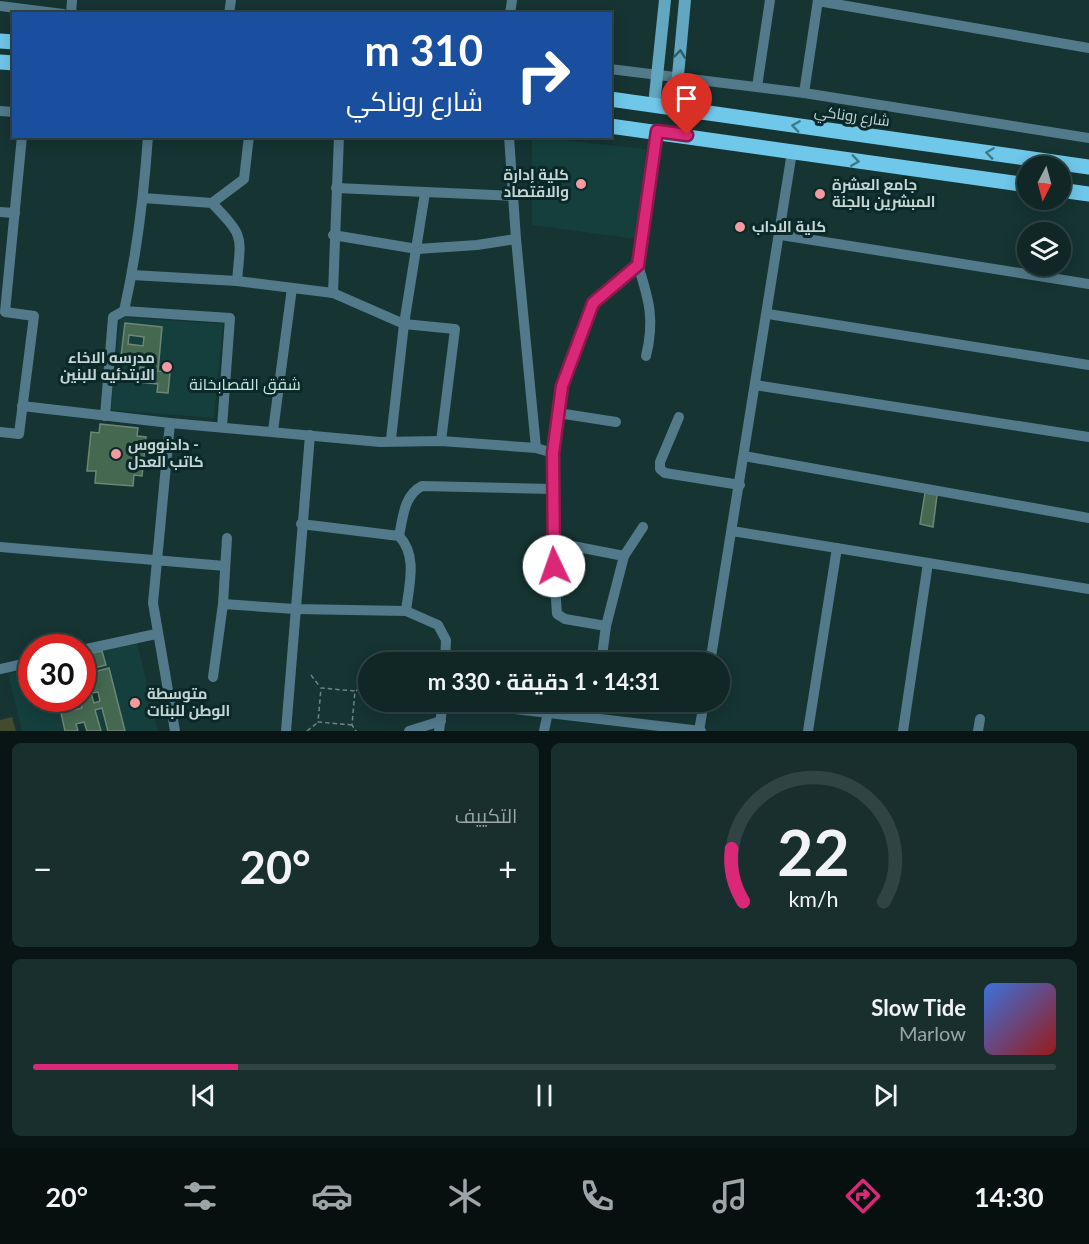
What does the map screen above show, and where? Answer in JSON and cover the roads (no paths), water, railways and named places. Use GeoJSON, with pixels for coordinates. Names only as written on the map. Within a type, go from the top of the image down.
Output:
{"type":"FeatureCollection","features":[{"type":"Feature","properties":{"kind":"main road"},"geometry":{"type":"LineString","coordinates":[[654,105],[664,0]]}},
{"type":"Feature","properties":{"kind":"main road"},"geometry":{"type":"LineString","coordinates":[[675,108],[685,0]]}},
{"type":"Feature","properties":{"kind":"main road","name":"شارع روناكي"},"geometry":{"type":"LineString","coordinates":[[612,99],[1089,167]]}},
{"type":"Feature","properties":{"kind":"main road"},"geometry":{"type":"LineString","coordinates":[[612,126],[1017,183]]}},
{"type":"Feature","properties":{"kind":"main road"},"geometry":{"type":"LineString","coordinates":[[891,166],[894,140]]}},
{"type":"Feature","properties":{"kind":"main road"},"geometry":{"type":"LineString","coordinates":[[1071,192],[1089,194]]}},
{"type":"Feature","properties":{"kind":"street"},"geometry":{"type":"LineString","coordinates":[[757,87],[770,0]]}},
{"type":"Feature","properties":{"kind":"street"},"geometry":{"type":"LineString","coordinates":[[804,93],[818,1],[1089,48]]}},
{"type":"Feature","properties":{"kind":"street"},"geometry":{"type":"LineString","coordinates":[[0,6],[47,12]]}},
{"type":"Feature","properties":{"kind":"street"},"geometry":{"type":"LineString","coordinates":[[612,69],[804,93],[1089,138]]}},
{"type":"Feature","properties":{"kind":"street"},"geometry":{"type":"LineString","coordinates":[[646,356],[652,331],[651,305],[638,265],[657,131]]}},
{"type":"Feature","properties":{"kind":"street"},"geometry":{"type":"LineString","coordinates":[[0,432],[19,434],[34,316],[6,312],[4,282],[15,213],[22,138]]}},
{"type":"Feature","properties":{"kind":"street"},"geometry":{"type":"LineString","coordinates":[[124,311],[144,198],[148,138]]}},
{"type":"Feature","properties":{"kind":"street"},"geometry":{"type":"LineString","coordinates":[[144,198],[212,203],[244,179],[249,138]]}},
{"type":"Feature","properties":{"kind":"street"},"geometry":{"type":"LineString","coordinates":[[333,293],[333,235],[339,138]]}},
{"type":"Feature","properties":{"kind":"street"},"geometry":{"type":"LineString","coordinates":[[509,138],[516,239],[536,448]]}},
{"type":"Feature","properties":{"kind":"street"},"geometry":{"type":"LineString","coordinates":[[712,652],[754,386],[781,235],[792,152]]}},
{"type":"Feature","properties":{"kind":"street"},"geometry":{"type":"LineString","coordinates":[[336,188],[513,196]]}},
{"type":"Feature","properties":{"kind":"street"},"geometry":{"type":"LineString","coordinates":[[390,440],[404,324],[425,193]]}},
{"type":"Feature","properties":{"kind":"street"},"geometry":{"type":"LineString","coordinates":[[212,203],[241,238],[237,282]]}},
{"type":"Feature","properties":{"kind":"street"},"geometry":{"type":"LineString","coordinates":[[0,212],[15,213]]}},
{"type":"Feature","properties":{"kind":"street"},"geometry":{"type":"LineString","coordinates":[[333,235],[417,249],[477,245],[516,239]]}},
{"type":"Feature","properties":{"kind":"street"},"geometry":{"type":"LineString","coordinates":[[781,235],[1089,284]]}},
{"type":"Feature","properties":{"kind":"street"},"geometry":{"type":"LineString","coordinates":[[606,626],[565,620],[557,614],[552,542],[553,453],[562,386],[593,303],[638,265]]}},
{"type":"Feature","properties":{"kind":"street"},"geometry":{"type":"LineString","coordinates":[[132,275],[237,282],[333,293],[404,324],[455,329],[441,441]]}},
{"type":"Feature","properties":{"kind":"street"},"geometry":{"type":"LineString","coordinates":[[273,431],[292,288]]}},
{"type":"Feature","properties":{"kind":"street"},"geometry":{"type":"LineString","coordinates":[[105,416],[113,316],[124,311],[230,318],[222,427]]}},
{"type":"Feature","properties":{"kind":"street"},"geometry":{"type":"LineString","coordinates":[[768,314],[1089,365]]}},
{"type":"Feature","properties":{"kind":"street"},"geometry":{"type":"LineString","coordinates":[[754,386],[1089,437]]}},
{"type":"Feature","properties":{"kind":"street"},"geometry":{"type":"LineString","coordinates":[[22,406],[170,423],[380,442],[390,440],[441,441],[536,448],[553,453]]}},
{"type":"Feature","properties":{"kind":"street"},"geometry":{"type":"LineString","coordinates":[[558,413],[616,422]]}},
{"type":"Feature","properties":{"kind":"street"},"geometry":{"type":"LineString","coordinates":[[679,417],[660,462],[660,469],[665,473],[740,485]]}},
{"type":"Feature","properties":{"kind":"street"},"geometry":{"type":"LineString","coordinates":[[170,423],[155,562],[153,603],[156,634],[175,731]]}},
{"type":"Feature","properties":{"kind":"street"},"geometry":{"type":"LineString","coordinates":[[286,731],[310,435]]}},
{"type":"Feature","properties":{"kind":"street"},"geometry":{"type":"LineString","coordinates":[[744,456],[1089,518]]}},
{"type":"Feature","properties":{"kind":"street"},"geometry":{"type":"LineString","coordinates":[[399,536],[408,499],[414,490],[422,486],[553,489]]}},
{"type":"Feature","properties":{"kind":"street"},"geometry":{"type":"LineString","coordinates":[[301,524],[399,536],[407,544],[411,566],[406,611]]}},
{"type":"Feature","properties":{"kind":"street"},"geometry":{"type":"LineString","coordinates":[[602,652],[606,626],[624,556],[643,527]]}},
{"type":"Feature","properties":{"kind":"street"},"geometry":{"type":"LineString","coordinates":[[732,531],[1089,589]]}},
{"type":"Feature","properties":{"kind":"street"},"geometry":{"type":"LineString","coordinates":[[213,676],[223,604],[227,538]]}},
{"type":"Feature","properties":{"kind":"street"},"geometry":{"type":"LineString","coordinates":[[552,542],[624,556]]}},
{"type":"Feature","properties":{"kind":"street"},"geometry":{"type":"LineString","coordinates":[[0,547],[155,562],[225,566]]}},
{"type":"Feature","properties":{"kind":"street"},"geometry":{"type":"LineString","coordinates":[[808,731],[837,548]]}},
{"type":"Feature","properties":{"kind":"street"},"geometry":{"type":"LineString","coordinates":[[903,731],[928,563]]}},
{"type":"Feature","properties":{"kind":"street"},"geometry":{"type":"LineString","coordinates":[[223,604],[295,609],[406,611],[438,625],[446,640],[445,652]]}},
{"type":"Feature","properties":{"kind":"street"},"geometry":{"type":"LineString","coordinates":[[96,648],[156,634]]}},
{"type":"Feature","properties":{"kind":"street"},"geometry":{"type":"LineString","coordinates":[[0,669],[18,665]]}},
{"type":"Feature","properties":{"kind":"street"},"geometry":{"type":"LineString","coordinates":[[544,731],[548,712],[700,731],[703,712]]}},
{"type":"Feature","properties":{"kind":"street"},"geometry":{"type":"LineString","coordinates":[[594,716],[595,712]]}},
{"type":"Feature","properties":{"kind":"street"},"geometry":{"type":"LineString","coordinates":[[978,731],[980,719]]}},
{"type":"Feature","properties":{"kind":"street"},"geometry":{"type":"LineString","coordinates":[[409,731],[440,726]]}},
{"type":"Feature","properties":{"kind":"place","name":"كلية إدارة والاقتصاد"},"geometry":{"type":"Point","coordinates":[581,184]}},
{"type":"Feature","properties":{"kind":"place","name":"جامع العشرة المبشرين بالجنة"},"geometry":{"type":"Point","coordinates":[820,194]}},
{"type":"Feature","properties":{"kind":"place","name":"كلية الاداب"},"geometry":{"type":"Point","coordinates":[740,227]}},
{"type":"Feature","properties":{"kind":"place","name":"مدرسه الاخاء الابتدئيه للبنين"},"geometry":{"type":"Point","coordinates":[167,367]}},
{"type":"Feature","properties":{"kind":"place","name":"دادنووس - کاتب العدل"},"geometry":{"type":"Point","coordinates":[116,454]}},
{"type":"Feature","properties":{"kind":"place","name":"متوسطة الوطن للبنات"},"geometry":{"type":"Point","coordinates":[135,703]}},
{"type":"Feature","properties":{"kind":"district","name":"شقق القصابخانة"},"geometry":{"type":"Point","coordinates":[245,384]}}]}
